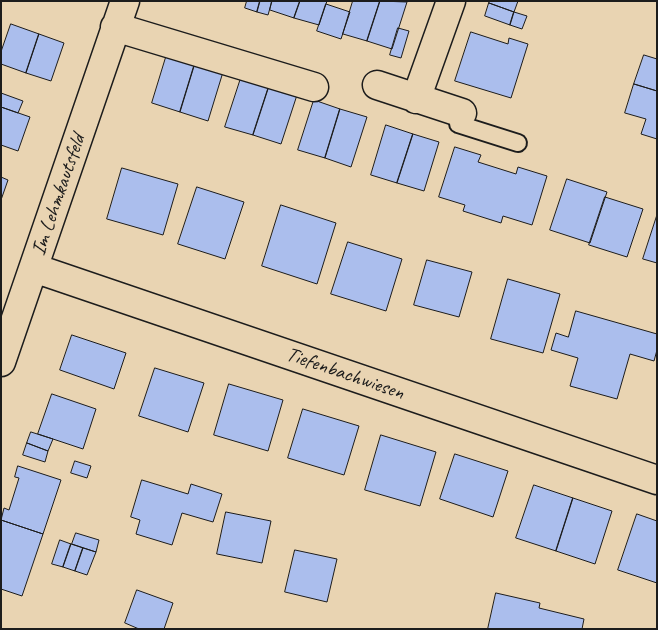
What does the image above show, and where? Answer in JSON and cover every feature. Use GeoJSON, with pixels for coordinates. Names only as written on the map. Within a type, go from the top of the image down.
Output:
{"type":"FeatureCollection","features":[{"type":"Feature","properties":{"kind":"street","name":"Im Lehmkautsfeld"},"geometry":{"type":"LineString","coordinates":[[1,362],[125,1]]}},
{"type":"Feature","properties":{"kind":"street"},"geometry":{"type":"LineString","coordinates":[[416,99],[451,1]]}},
{"type":"Feature","properties":{"kind":"street"},"geometry":{"type":"LineString","coordinates":[[115,27],[314,87]]}},
{"type":"Feature","properties":{"kind":"street"},"geometry":{"type":"LineString","coordinates":[[376,85],[462,113]]}},
{"type":"Feature","properties":{"kind":"street","name":"Tiefenbachwiesen"},"geometry":{"type":"LineString","coordinates":[[34,268],[657,480]]}},
{"type":"Feature","properties":{"kind":"lane"},"geometry":{"type":"LineString","coordinates":[[462,113],[458,124],[518,143]]}},
{"type":"Feature","properties":{"kind":"building"},"geometry":{"type":"Polygon","coordinates":[[[247,1],[260,1],[257,12],[245,8],[247,1]]]}},
{"type":"Feature","properties":{"kind":"building"},"geometry":{"type":"Polygon","coordinates":[[[260,1],[272,1],[268,15],[257,12],[260,1]]]}},
{"type":"Feature","properties":{"kind":"building"},"geometry":{"type":"Polygon","coordinates":[[[272,1],[300,1],[294,18],[270,10],[272,1]]]}},
{"type":"Feature","properties":{"kind":"building"},"geometry":{"type":"Polygon","coordinates":[[[300,1],[327,1],[319,25],[294,18],[300,1]]]}},
{"type":"Feature","properties":{"kind":"building"},"geometry":{"type":"Polygon","coordinates":[[[353,1],[380,1],[367,41],[343,34],[353,1]]]}},
{"type":"Feature","properties":{"kind":"building"},"geometry":{"type":"Polygon","coordinates":[[[380,1],[407,2],[392,49],[367,41],[380,1]]]}},
{"type":"Feature","properties":{"kind":"building"},"geometry":{"type":"Polygon","coordinates":[[[490,1],[518,1],[514,12],[489,3],[490,1]]]}},
{"type":"Feature","properties":{"kind":"building"},"geometry":{"type":"Polygon","coordinates":[[[489,3],[514,12],[510,25],[485,16],[489,3]]]}},
{"type":"Feature","properties":{"kind":"building"},"geometry":{"type":"Polygon","coordinates":[[[326,4],[350,12],[341,39],[317,31],[326,4]]]}},
{"type":"Feature","properties":{"kind":"building"},"geometry":{"type":"Polygon","coordinates":[[[514,12],[527,16],[522,29],[510,25],[514,12]]]}},
{"type":"Feature","properties":{"kind":"building"},"geometry":{"type":"Polygon","coordinates":[[[11,24],[39,34],[26,73],[1,64],[1,52],[11,24]]]}},
{"type":"Feature","properties":{"kind":"building"},"geometry":{"type":"Polygon","coordinates":[[[398,28],[409,31],[401,58],[390,55],[398,28]]]}},
{"type":"Feature","properties":{"kind":"building"},"geometry":{"type":"Polygon","coordinates":[[[471,32],[508,44],[509,38],[528,44],[511,98],[455,81],[471,32]]]}},
{"type":"Feature","properties":{"kind":"building"},"geometry":{"type":"Polygon","coordinates":[[[39,34],[64,43],[51,81],[26,73],[39,34]]]}},
{"type":"Feature","properties":{"kind":"building"},"geometry":{"type":"Polygon","coordinates":[[[167,54],[195,63],[180,112],[152,103],[167,54]]]}},
{"type":"Feature","properties":{"kind":"building"},"geometry":{"type":"Polygon","coordinates":[[[644,55],[657,59],[657,91],[634,84],[644,55]]]}},
{"type":"Feature","properties":{"kind":"building"},"geometry":{"type":"Polygon","coordinates":[[[195,63],[223,72],[208,121],[180,112],[195,63]]]}},
{"type":"Feature","properties":{"kind":"building"},"geometry":{"type":"Polygon","coordinates":[[[241,78],[269,86],[253,135],[225,127],[241,78]]]}},
{"type":"Feature","properties":{"kind":"building"},"geometry":{"type":"Polygon","coordinates":[[[634,84],[657,91],[657,139],[641,134],[646,119],[625,113],[634,84]]]}},
{"type":"Feature","properties":{"kind":"building"},"geometry":{"type":"Polygon","coordinates":[[[269,86],[297,95],[281,144],[253,135],[269,86]]]}},
{"type":"Feature","properties":{"kind":"building"},"geometry":{"type":"Polygon","coordinates":[[[1,93],[23,101],[18,113],[1,107],[1,93]]]}},
{"type":"Feature","properties":{"kind":"building"},"geometry":{"type":"Polygon","coordinates":[[[314,100],[340,109],[325,158],[298,150],[314,100]]]}},
{"type":"Feature","properties":{"kind":"building"},"geometry":{"type":"Polygon","coordinates":[[[1,107],[30,117],[18,151],[1,145],[1,107]]]}},
{"type":"Feature","properties":{"kind":"building"},"geometry":{"type":"Polygon","coordinates":[[[340,109],[367,117],[351,167],[325,158],[340,109]]]}},
{"type":"Feature","properties":{"kind":"building"},"geometry":{"type":"Polygon","coordinates":[[[386,125],[413,134],[397,183],[371,175],[386,125]]]}},
{"type":"Feature","properties":{"kind":"building"},"geometry":{"type":"Polygon","coordinates":[[[413,134],[439,142],[424,191],[397,183],[413,134]]]}},
{"type":"Feature","properties":{"kind":"building"},"geometry":{"type":"Polygon","coordinates":[[[455,147],[481,155],[478,162],[516,174],[518,167],[547,176],[532,225],[503,216],[501,223],[463,211],[465,205],[439,197],[455,147]]]}},
{"type":"Feature","properties":{"kind":"building"},"geometry":{"type":"Polygon","coordinates":[[[122,168],[178,184],[163,235],[107,219],[122,168]]]}},
{"type":"Feature","properties":{"kind":"building"},"geometry":{"type":"Polygon","coordinates":[[[1,177],[8,180],[1,200],[1,177]]]}},
{"type":"Feature","properties":{"kind":"building"},"geometry":{"type":"Polygon","coordinates":[[[567,179],[607,192],[590,243],[550,230],[567,179]]]}},
{"type":"Feature","properties":{"kind":"building"},"geometry":{"type":"Polygon","coordinates":[[[197,187],[244,202],[225,259],[178,244],[197,187]]]}},
{"type":"Feature","properties":{"kind":"building"},"geometry":{"type":"Polygon","coordinates":[[[605,197],[643,209],[627,257],[589,245],[605,197]]]}},
{"type":"Feature","properties":{"kind":"building"},"geometry":{"type":"Polygon","coordinates":[[[281,205],[336,223],[317,284],[262,266],[281,205]]]}},
{"type":"Feature","properties":{"kind":"building"},"geometry":{"type":"Polygon","coordinates":[[[657,215],[657,263],[643,259],[657,215]]]}},
{"type":"Feature","properties":{"kind":"building"},"geometry":{"type":"Polygon","coordinates":[[[348,242],[402,259],[386,311],[331,294],[348,242]]]}},
{"type":"Feature","properties":{"kind":"building"},"geometry":{"type":"Polygon","coordinates":[[[427,260],[472,272],[459,317],[414,305],[427,260]]]}},
{"type":"Feature","properties":{"kind":"building"},"geometry":{"type":"Polygon","coordinates":[[[508,279],[560,294],[543,353],[491,339],[508,279]]]}},
{"type":"Feature","properties":{"kind":"building"},"geometry":{"type":"Polygon","coordinates":[[[576,311],[657,334],[657,350],[654,361],[630,354],[617,399],[570,386],[578,358],[551,350],[556,333],[568,337],[576,311]]]}},
{"type":"Feature","properties":{"kind":"building"},"geometry":{"type":"Polygon","coordinates":[[[72,335],[126,353],[114,389],[60,370],[72,335]]]}},
{"type":"Feature","properties":{"kind":"building"},"geometry":{"type":"Polygon","coordinates":[[[155,368],[204,383],[188,432],[139,416],[155,368]]]}},
{"type":"Feature","properties":{"kind":"building"},"geometry":{"type":"Polygon","coordinates":[[[229,384],[283,400],[268,451],[214,435],[229,384]]]}},
{"type":"Feature","properties":{"kind":"building"},"geometry":{"type":"Polygon","coordinates":[[[52,394],[96,409],[83,449],[38,434],[52,394]]]}},
{"type":"Feature","properties":{"kind":"building"},"geometry":{"type":"Polygon","coordinates":[[[303,409],[359,426],[344,475],[288,458],[303,409]]]}},
{"type":"Feature","properties":{"kind":"building"},"geometry":{"type":"Polygon","coordinates":[[[31,432],[53,439],[48,451],[27,443],[31,432]]]}},
{"type":"Feature","properties":{"kind":"building"},"geometry":{"type":"Polygon","coordinates":[[[381,435],[436,452],[420,506],[365,490],[381,435]]]}},
{"type":"Feature","properties":{"kind":"building"},"geometry":{"type":"Polygon","coordinates":[[[27,443],[48,451],[45,462],[23,455],[27,443]]]}},
{"type":"Feature","properties":{"kind":"building"},"geometry":{"type":"Polygon","coordinates":[[[455,454],[508,471],[493,517],[440,499],[455,454]]]}},
{"type":"Feature","properties":{"kind":"building"},"geometry":{"type":"Polygon","coordinates":[[[75,461],[91,466],[87,478],[71,473],[75,461]]]}},
{"type":"Feature","properties":{"kind":"building"},"geometry":{"type":"Polygon","coordinates":[[[18,466],[61,480],[43,534],[1,520],[4,508],[9,510],[19,478],[15,477],[18,466]]]}},
{"type":"Feature","properties":{"kind":"building"},"geometry":{"type":"Polygon","coordinates":[[[142,480],[188,494],[191,484],[222,494],[213,522],[182,513],[172,545],[136,534],[140,520],[131,517],[142,480]]]}},
{"type":"Feature","properties":{"kind":"building"},"geometry":{"type":"Polygon","coordinates":[[[534,485],[573,498],[556,551],[516,538],[534,485]]]}},
{"type":"Feature","properties":{"kind":"building"},"geometry":{"type":"Polygon","coordinates":[[[573,498],[612,511],[595,564],[556,551],[573,498]]]}},
{"type":"Feature","properties":{"kind":"building"},"geometry":{"type":"Polygon","coordinates":[[[226,512],[271,521],[262,563],[217,554],[226,512]]]}},
{"type":"Feature","properties":{"kind":"building"},"geometry":{"type":"Polygon","coordinates":[[[637,514],[657,521],[657,583],[618,570],[637,514]]]}},
{"type":"Feature","properties":{"kind":"building"},"geometry":{"type":"Polygon","coordinates":[[[1,520],[43,534],[22,596],[1,589],[1,520]]]}},
{"type":"Feature","properties":{"kind":"building"},"geometry":{"type":"Polygon","coordinates":[[[76,533],[99,540],[96,552],[72,544],[76,533]]]}},
{"type":"Feature","properties":{"kind":"building"},"geometry":{"type":"Polygon","coordinates":[[[60,540],[71,544],[63,567],[52,564],[60,540]]]}},
{"type":"Feature","properties":{"kind":"building"},"geometry":{"type":"Polygon","coordinates":[[[71,544],[83,548],[75,571],[63,567],[71,544]]]}},
{"type":"Feature","properties":{"kind":"building"},"geometry":{"type":"Polygon","coordinates":[[[83,548],[96,552],[87,575],[75,571],[83,548]]]}},
{"type":"Feature","properties":{"kind":"building"},"geometry":{"type":"Polygon","coordinates":[[[295,550],[337,559],[327,602],[285,592],[295,550]]]}},
{"type":"Feature","properties":{"kind":"building"},"geometry":{"type":"Polygon","coordinates":[[[137,590],[173,603],[164,629],[139,629],[125,623],[137,590]]]}},
{"type":"Feature","properties":{"kind":"building"},"geometry":{"type":"Polygon","coordinates":[[[496,593],[540,603],[539,608],[584,619],[582,629],[488,629],[496,593]]]}}]}
